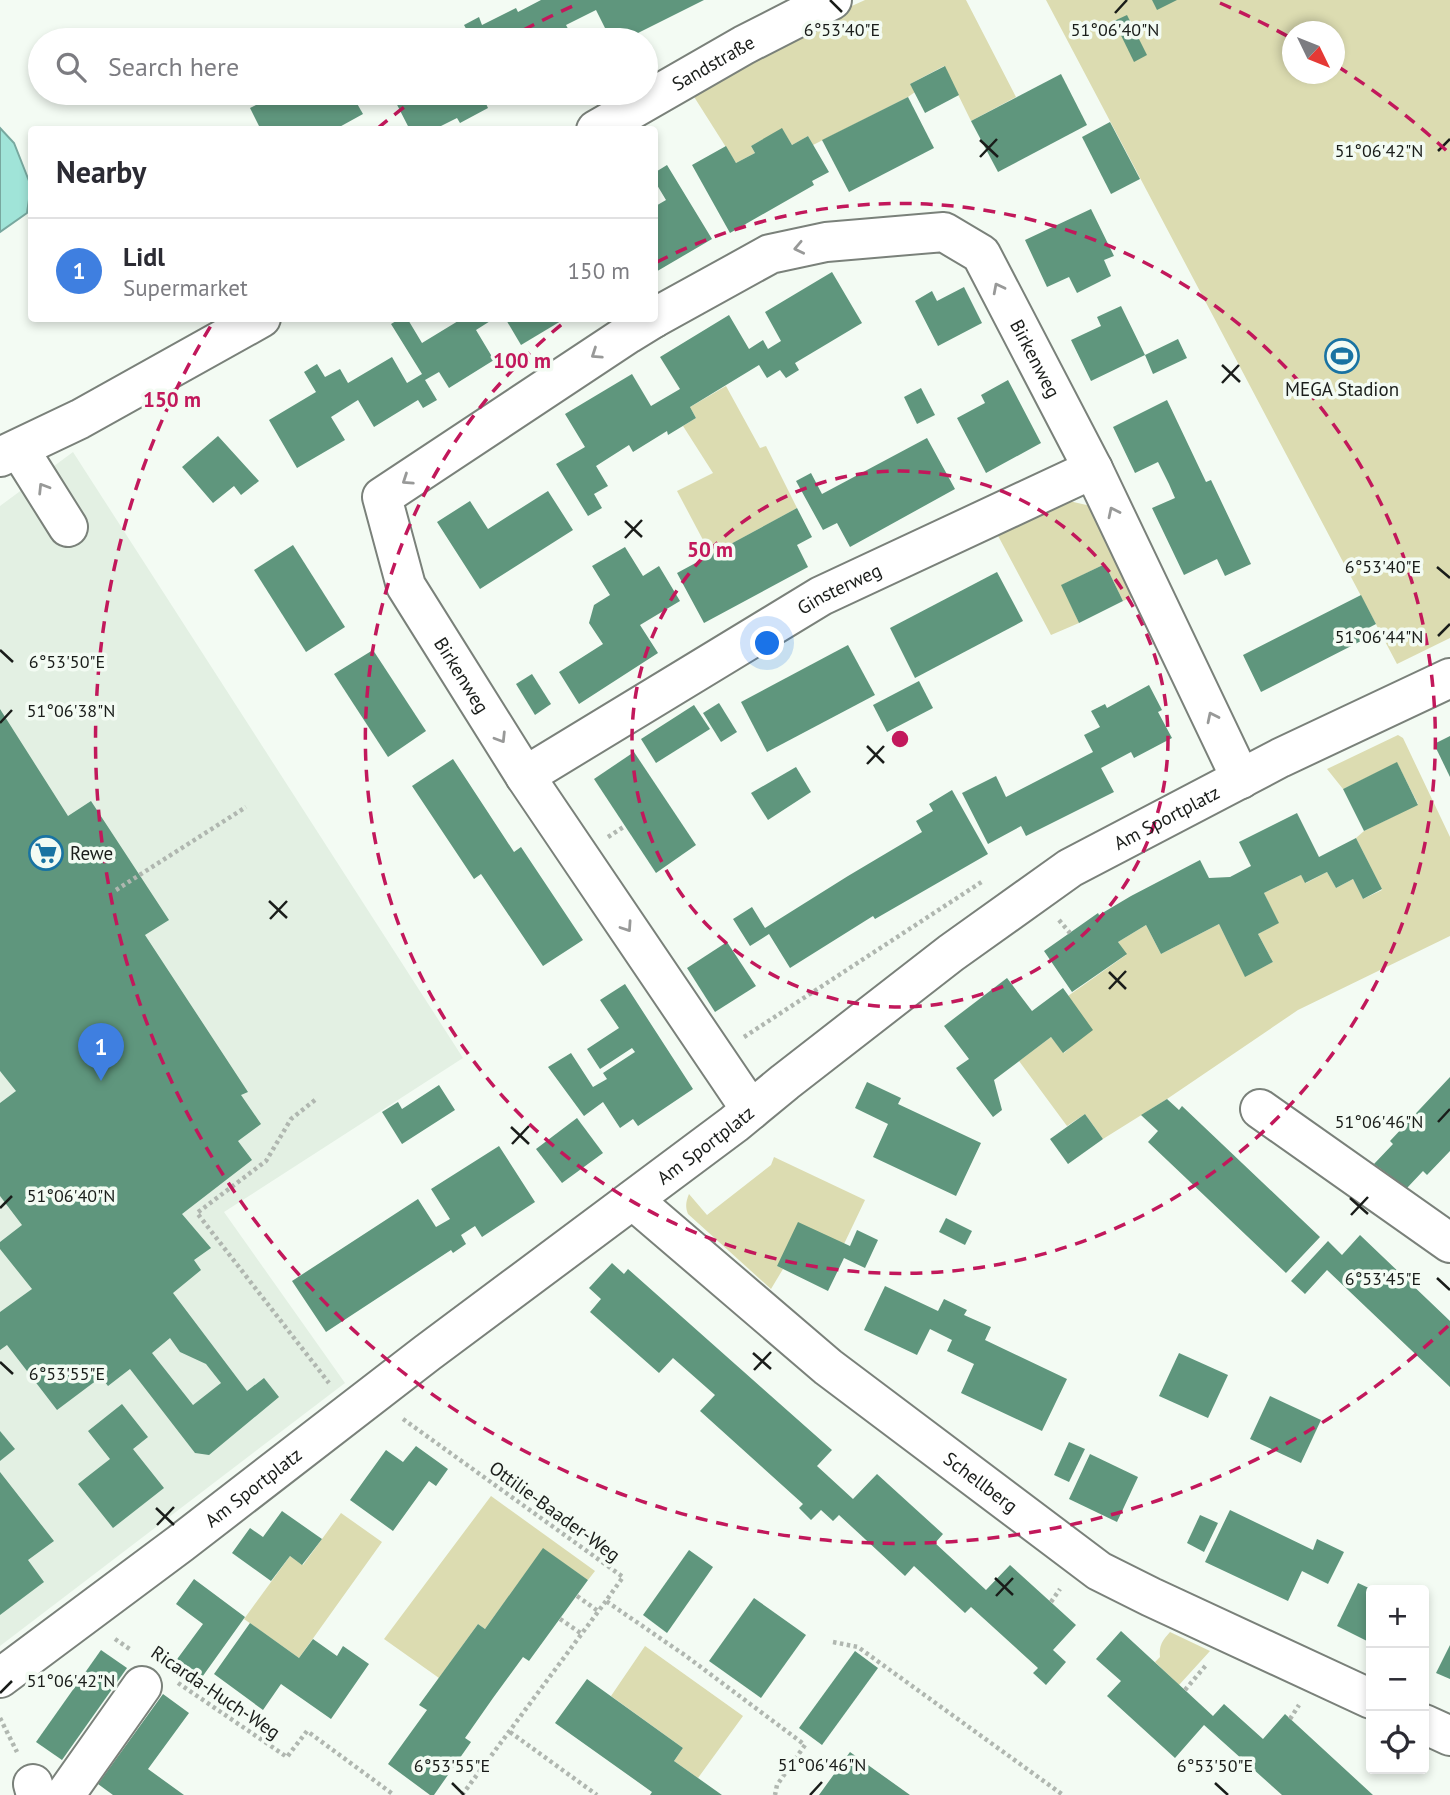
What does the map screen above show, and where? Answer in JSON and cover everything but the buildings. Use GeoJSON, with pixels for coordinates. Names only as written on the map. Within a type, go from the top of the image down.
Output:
{"type":"FeatureCollection","features":[{"type":"Feature","properties":{"kind":"street","name":"Sandstraße"},"geometry":{"type":"LineString","coordinates":[[658,94],[744,45],[832,0]]}},
{"type":"Feature","properties":{"kind":"street","name":"Sandstraße"},"geometry":{"type":"LineString","coordinates":[[603,126],[640,105]]}},
{"type":"Feature","properties":{"kind":"street","name":"Birkenweg"},"geometry":{"type":"LineString","coordinates":[[658,316],[771,254],[826,242],[944,232],[981,254],[1093,469],[1241,779]]}},
{"type":"Feature","properties":{"kind":"street"},"geometry":{"type":"LineString","coordinates":[[68,527],[9,453],[80,419],[254,322]]}},
{"type":"Feature","properties":{"kind":"street","name":"Birkenweg"},"geometry":{"type":"LineString","coordinates":[[648,322],[382,497],[406,586],[525,776],[751,1110]]}},
{"type":"Feature","properties":{"kind":"street","name":"Ginsterweg"},"geometry":{"type":"LineString","coordinates":[[525,776],[821,596],[1093,469]]}},
{"type":"Feature","properties":{"kind":"street","name":"Am Sportplatz"},"geometry":{"type":"LineString","coordinates":[[0,1678],[633,1200],[951,953],[1070,868],[1280,758],[1450,678]]}},
{"type":"Feature","properties":{"kind":"street"},"geometry":{"type":"LineString","coordinates":[[1260,1109],[1450,1243]]}},
{"type":"Feature","properties":{"kind":"street","name":"Schellberg"},"geometry":{"type":"LineString","coordinates":[[633,1200],[828,1367],[1099,1571],[1366,1697]]}},
{"type":"Feature","properties":{"kind":"street"},"geometry":{"type":"LineString","coordinates":[[45,1791],[151,1674]]}},
{"type":"Feature","properties":{"kind":"street"},"geometry":{"type":"LineString","coordinates":[[1429,1726],[1450,1736]]}},
{"type":"Feature","properties":{"kind":"path"},"geometry":{"type":"LineString","coordinates":[[117,890],[246,807]]}},
{"type":"Feature","properties":{"kind":"path"},"geometry":{"type":"LineString","coordinates":[[605,839],[625,826]]}},
{"type":"Feature","properties":{"kind":"path"},"geometry":{"type":"LineString","coordinates":[[742,1038],[986,879]]}},
{"type":"Feature","properties":{"kind":"path"},"geometry":{"type":"LineString","coordinates":[[315,1100],[291,1119],[266,1161],[197,1213],[361,1403]]}},
{"type":"Feature","properties":{"kind":"path","name":"Ottilie-Baader-Weg"},"geometry":{"type":"LineString","coordinates":[[361,1403],[623,1577],[606,1601]]}},
{"type":"Feature","properties":{"kind":"path"},"geometry":{"type":"LineString","coordinates":[[577,1595],[598,1611]]}},
{"type":"Feature","properties":{"kind":"path"},"geometry":{"type":"LineString","coordinates":[[462,1795],[606,1601],[686,1656],[804,1745],[777,1784],[775,1795]]}},
{"type":"Feature","properties":{"kind":"path","name":"Ricarda-Huch-Weg"},"geometry":{"type":"LineString","coordinates":[[84,1617],[151,1674],[286,1757],[307,1731],[394,1795]]}},
{"type":"Feature","properties":{"kind":"path"},"geometry":{"type":"LineString","coordinates":[[560,1619],[582,1634]]}},
{"type":"Feature","properties":{"kind":"path"},"geometry":{"type":"LineString","coordinates":[[833,1642],[858,1647],[1063,1795]]}},
{"type":"Feature","properties":{"kind":"path"},"geometry":{"type":"LineString","coordinates":[[1185,1690],[1210,1661]]}},
{"type":"Feature","properties":{"kind":"path"},"geometry":{"type":"LineString","coordinates":[[510,1731],[597,1795]]}},
{"type":"Feature","properties":{"kind":"shaded area"},"geometry":{"type":"Polygon","coordinates":[[[73,452],[463,1058],[224,1212],[345,1383],[0,1646],[0,506],[73,452]]]}},
{"type":"Feature","properties":{"kind":"green space"},"geometry":{"type":"Polygon","coordinates":[[[865,0],[966,0],[1016,97],[971,121],[944,66],[910,84],[915,92],[908,97],[813,145],[808,136],[792,145],[782,129],[751,146],[755,153],[736,163],[691,92],[812,24],[865,0]]]}},
{"type":"Feature","properties":{"kind":"green space","name":"MEGA Stadion"},"geometry":{"type":"Polygon","coordinates":[[[1046,0],[1450,0],[1450,638],[1397,664],[1046,0]]]}},
{"type":"Feature","properties":{"kind":"green space"},"geometry":{"type":"Polygon","coordinates":[[[726,386],[760,448],[766,446],[797,508],[711,555],[677,491],[713,473],[683,426],[696,418],[690,407],[726,386]]]}},
{"type":"Feature","properties":{"kind":"green space"},"geometry":{"type":"Polygon","coordinates":[[[1069,501],[1091,506],[1137,595],[1123,601],[1105,564],[1062,585],[1079,623],[1051,635],[996,532],[1069,501]]]}},
{"type":"Feature","properties":{"kind":"green space"},"geometry":{"type":"Polygon","coordinates":[[[1398,735],[1403,738],[1450,837],[1450,936],[1298,1010],[1103,1139],[1085,1114],[1067,1126],[1019,1061],[1051,1037],[1064,1053],[1076,1042],[1068,996],[1126,955],[1118,942],[1146,925],[1161,954],[1219,924],[1245,976],[1273,962],[1258,934],[1278,923],[1264,893],[1301,875],[1306,883],[1327,872],[1336,888],[1353,879],[1363,899],[1382,890],[1356,838],[1364,831],[1418,804],[1397,763],[1343,789],[1327,769],[1398,735]]]}},
{"type":"Feature","properties":{"kind":"green space"},"geometry":{"type":"Polygon","coordinates":[[[774,1157],[865,1200],[844,1244],[777,1266],[783,1269],[771,1289],[688,1214],[686,1204],[689,1194],[707,1215],[771,1165],[774,1157]]]}},
{"type":"Feature","properties":{"kind":"green space"},"geometry":{"type":"Polygon","coordinates":[[[491,1496],[595,1571],[588,1580],[543,1549],[485,1629],[478,1624],[439,1678],[384,1639],[491,1496]]]}},
{"type":"Feature","properties":{"kind":"green space"},"geometry":{"type":"Polygon","coordinates":[[[341,1513],[382,1542],[299,1658],[244,1619],[290,1556],[303,1565],[341,1513]]]}},
{"type":"Feature","properties":{"kind":"green space"},"geometry":{"type":"Polygon","coordinates":[[[1170,1632],[1210,1651],[1179,1685],[1155,1662],[1160,1657],[1162,1643],[1170,1632]]]}},
{"type":"Feature","properties":{"kind":"green space"},"geometry":{"type":"Polygon","coordinates":[[[645,1646],[743,1716],[698,1778],[674,1761],[683,1748],[611,1696],[645,1646]]]}},
{"type":"Feature","properties":{"kind":"water"},"geometry":{"type":"Polygon","coordinates":[[[0,128],[14,143],[28,178],[28,206],[27,213],[0,232],[0,128]]]}},
{"type":"Feature","properties":{"kind":"place","name":"MEGA Stadion"},"geometry":{"type":"Point","coordinates":[1342,356]}},
{"type":"Feature","properties":{"kind":"place","name":"Rewe"},"geometry":{"type":"Point","coordinates":[46,853]}},
{"type":"Feature","properties":{"kind":"place","name":"Lidl"},"geometry":{"type":"Point","coordinates":[101,1081]}}]}
